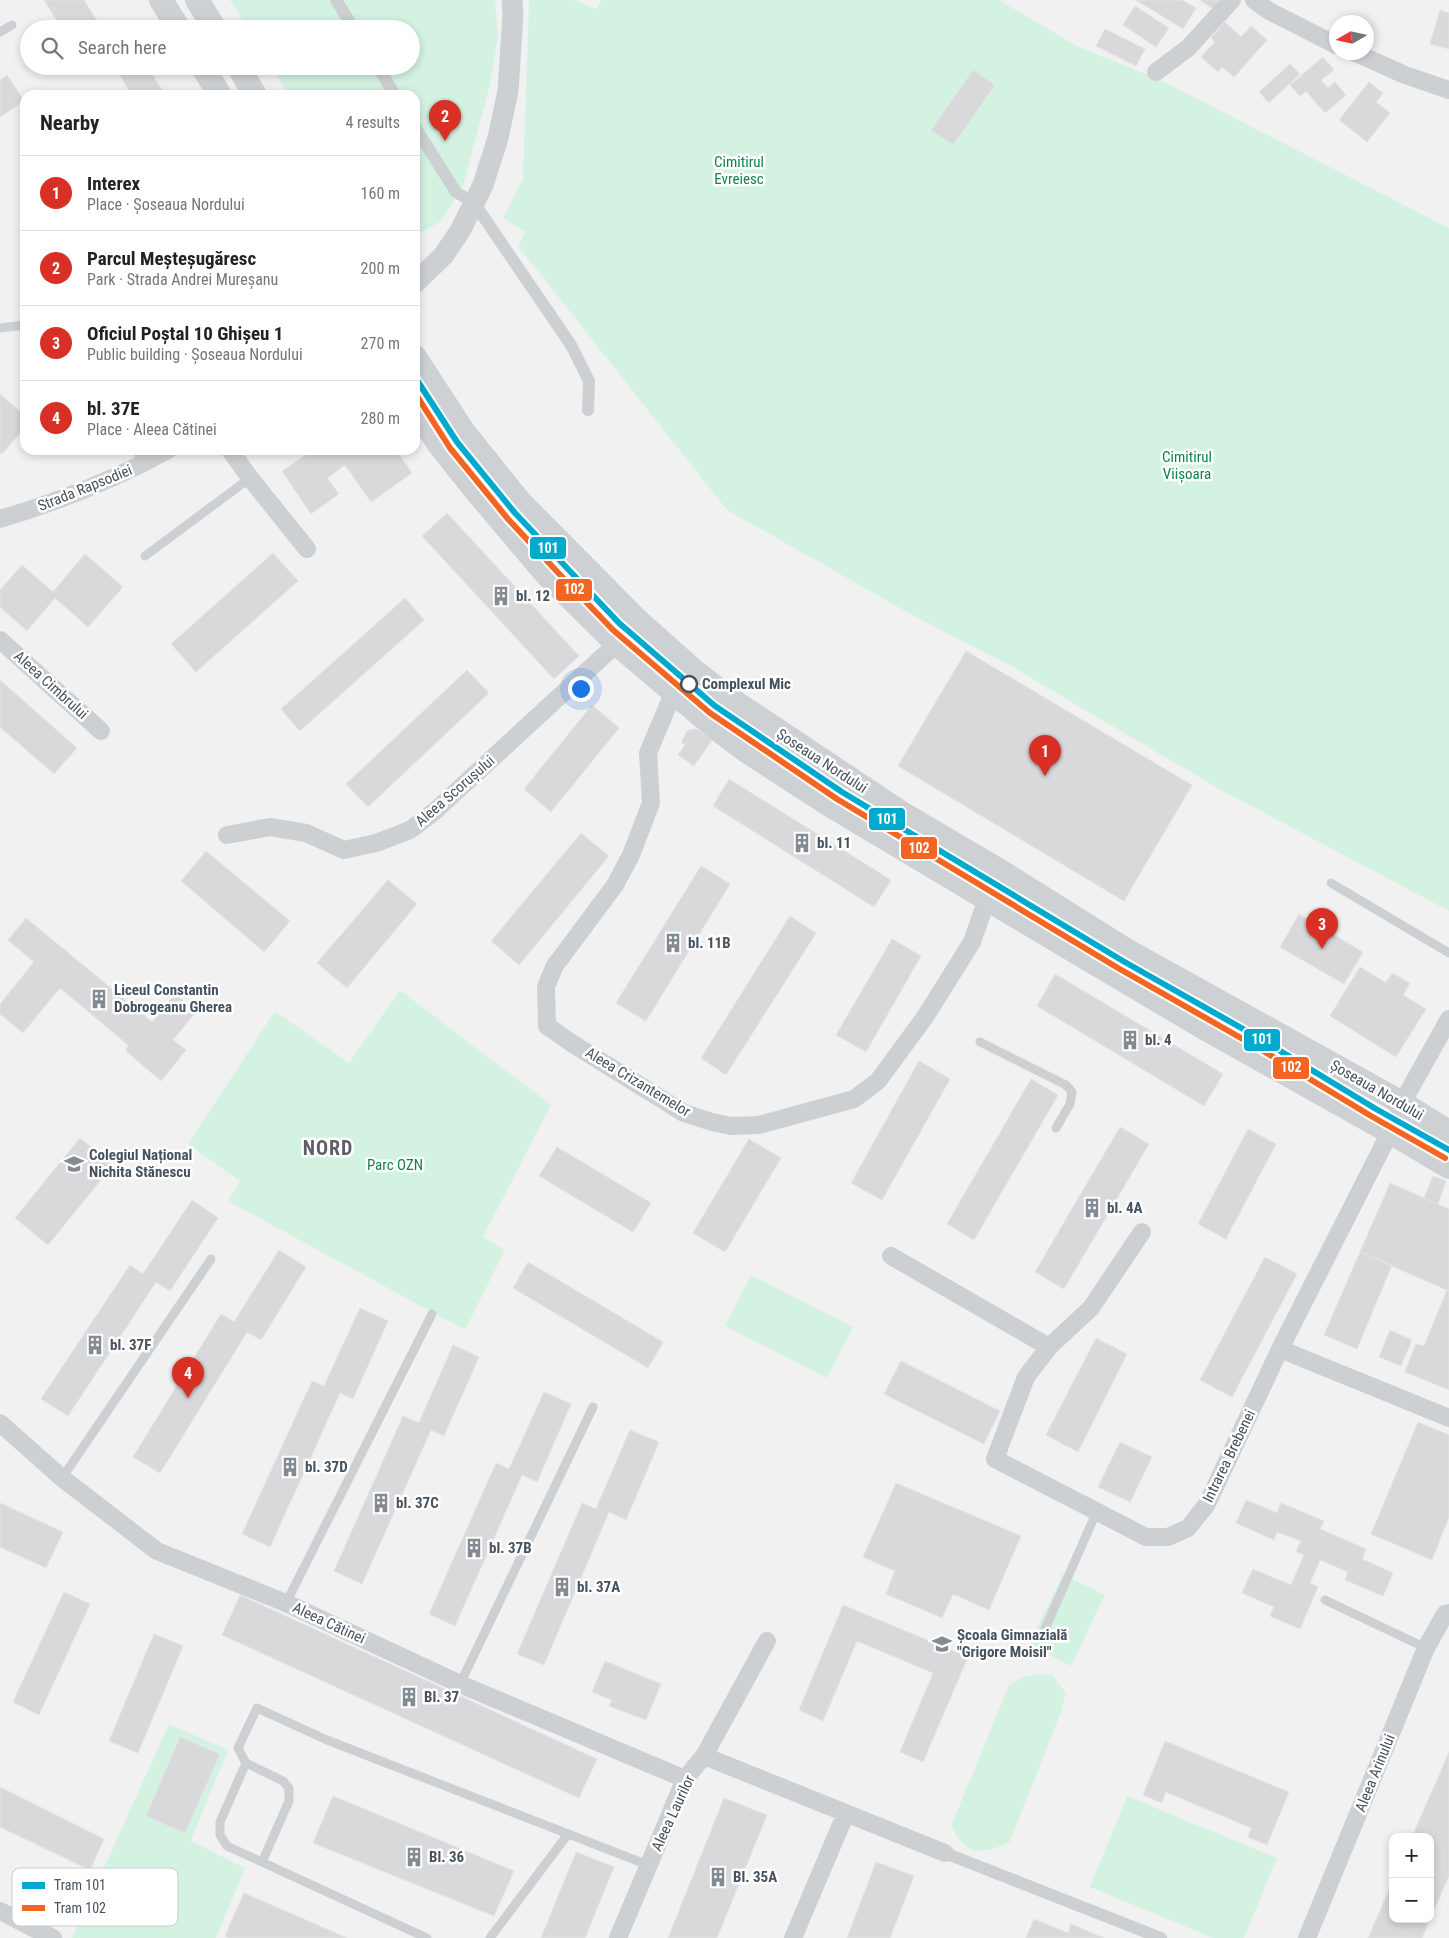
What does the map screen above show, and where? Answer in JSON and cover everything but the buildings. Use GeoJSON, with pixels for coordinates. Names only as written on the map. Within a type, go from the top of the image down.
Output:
{"type":"FeatureCollection","features":[{"type":"Feature","properties":{"kind":"main road"},"geometry":{"type":"LineString","coordinates":[[161,0],[173,20]]}},
{"type":"Feature","properties":{"kind":"main road"},"geometry":{"type":"LineString","coordinates":[[197,0],[209,20]]}},
{"type":"Feature","properties":{"kind":"main road"},"geometry":{"type":"LineString","coordinates":[[208,75],[217,90]]}},
{"type":"Feature","properties":{"kind":"main road"},"geometry":{"type":"LineString","coordinates":[[243,75],[252,90]]}},
{"type":"Feature","properties":{"kind":"main road","name":"Șoseaua Nordului"},"geometry":{"type":"LineString","coordinates":[[420,365],[463,430],[520,502],[637,620],[693,670],[729,698],[900,812],[1002,872],[1126,950],[1402,1103],[1449,1132]]}},
{"type":"Feature","properties":{"kind":"main road","name":"Șoseaua Nordului"},"geometry":{"type":"LineString","coordinates":[[420,416],[438,443],[514,538],[547,575],[617,644],[675,694],[745,750],[828,804],[1206,1030],[1390,1132],[1449,1167]]}},
{"type":"Feature","properties":{"kind":"street"},"geometry":{"type":"LineString","coordinates":[[336,0],[348,20]]}},
{"type":"Feature","properties":{"kind":"street"},"geometry":{"type":"LineString","coordinates":[[420,279],[443,256],[460,231],[483,184],[498,138],[508,91],[513,14],[512,0]]}},
{"type":"Feature","properties":{"kind":"street"},"geometry":{"type":"LineString","coordinates":[[1156,72],[1188,48],[1232,0]]}},
{"type":"Feature","properties":{"kind":"street"},"geometry":{"type":"LineString","coordinates":[[1254,0],[1269,11],[1329,41]]}},
{"type":"Feature","properties":{"kind":"street"},"geometry":{"type":"LineString","coordinates":[[1373,60],[1449,90]]}},
{"type":"Feature","properties":{"kind":"street"},"geometry":{"type":"LineString","coordinates":[[383,75],[392,90]]}},
{"type":"Feature","properties":{"kind":"street"},"geometry":{"type":"LineString","coordinates":[[420,135],[456,192],[474,203],[571,345],[589,381],[588,410]]}},
{"type":"Feature","properties":{"kind":"street"},"geometry":{"type":"LineString","coordinates":[[234,455],[307,549]]}},
{"type":"Feature","properties":{"kind":"street","name":"Strada Rapsodiei"},"geometry":{"type":"LineString","coordinates":[[0,519],[31,510],[140,457]]}},
{"type":"Feature","properties":{"kind":"street","name":"Aleea Scorușului"},"geometry":{"type":"LineString","coordinates":[[227,835],[270,827],[306,833],[344,850],[376,843],[410,830],[435,811],[617,644],[637,620]]}},
{"type":"Feature","properties":{"kind":"street","name":"Aleea Cimbrului"},"geometry":{"type":"LineString","coordinates":[[0,640],[101,731]]}},
{"type":"Feature","properties":{"kind":"street","name":"Aleea Crizantemelor"},"geometry":{"type":"LineString","coordinates":[[675,694],[668,703],[648,753],[651,803],[631,855],[615,885],[554,967],[546,987],[547,1026],[684,1113],[731,1126],[759,1125],[854,1099],[878,1081],[925,1016],[972,942],[987,899],[1002,872]]}},
{"type":"Feature","properties":{"kind":"street","name":"Intrarea Brebenei"},"geometry":{"type":"LineString","coordinates":[[1049,1347],[1026,1377],[995,1460],[1146,1536],[1168,1537],[1188,1528],[1207,1504],[1280,1349],[1390,1132],[1402,1103],[1449,1019]]}},
{"type":"Feature","properties":{"kind":"street"},"geometry":{"type":"LineString","coordinates":[[891,1256],[1049,1347],[1091,1308],[1142,1232]]}},
{"type":"Feature","properties":{"kind":"street"},"geometry":{"type":"LineString","coordinates":[[1280,1349],[1449,1418]]}},
{"type":"Feature","properties":{"kind":"street","name":"Aleea Cătinei"},"geometry":{"type":"LineString","coordinates":[[0,1423],[62,1478],[157,1551],[286,1603],[460,1684],[685,1780]]}},
{"type":"Feature","properties":{"kind":"street","name":"Aleea Arinului"},"geometry":{"type":"LineString","coordinates":[[1307,1938],[1426,1648],[1445,1614],[1449,1614]]}},
{"type":"Feature","properties":{"kind":"street","name":"Aleea Laurilor"},"geometry":{"type":"LineString","coordinates":[[618,1938],[685,1780],[704,1756],[767,1641]]}},
{"type":"Feature","properties":{"kind":"street"},"geometry":{"type":"LineString","coordinates":[[704,1756],[1161,1938]]}},
{"type":"Feature","properties":{"kind":"street"},"geometry":{"type":"LineString","coordinates":[[793,1938],[846,1814]]}},
{"type":"Feature","properties":{"kind":"street"},"geometry":{"type":"LineString","coordinates":[[0,1911],[12,1917]]}},
{"type":"Feature","properties":{"kind":"street"},"geometry":{"type":"LineString","coordinates":[[29,1926],[53,1938]]}},
{"type":"Feature","properties":{"kind":"lane"},"geometry":{"type":"LineString","coordinates":[[0,32],[12,25]]}},
{"type":"Feature","properties":{"kind":"lane"},"geometry":{"type":"LineString","coordinates":[[0,328],[20,326]]}},
{"type":"Feature","properties":{"kind":"lane"},"geometry":{"type":"LineString","coordinates":[[145,556],[250,478]]}},
{"type":"Feature","properties":{"kind":"lane"},"geometry":{"type":"LineString","coordinates":[[1331,883],[1449,953]]}},
{"type":"Feature","properties":{"kind":"lane"},"geometry":{"type":"LineString","coordinates":[[980,1042],[1066,1086],[1072,1092],[1070,1104],[1056,1128]]}},
{"type":"Feature","properties":{"kind":"lane"},"geometry":{"type":"LineString","coordinates":[[62,1478],[211,1259]]}},
{"type":"Feature","properties":{"kind":"lane"},"geometry":{"type":"LineString","coordinates":[[286,1603],[432,1314]]}},
{"type":"Feature","properties":{"kind":"lane"},"geometry":{"type":"LineString","coordinates":[[460,1684],[593,1407]]}},
{"type":"Feature","properties":{"kind":"lane"},"geometry":{"type":"LineString","coordinates":[[1044,1631],[1097,1511]]}},
{"type":"Feature","properties":{"kind":"lane"},"geometry":{"type":"LineString","coordinates":[[1325,1600],[1426,1648]]}},
{"type":"Feature","properties":{"kind":"lane"},"geometry":{"type":"LineString","coordinates":[[262,1862],[289,1801],[289,1788],[283,1781],[246,1762],[238,1748],[257,1708],[327,1740],[648,1865]]}},
{"type":"Feature","properties":{"kind":"lane"},"geometry":{"type":"LineString","coordinates":[[246,1762],[220,1822],[220,1836],[227,1846],[427,1938]]}},
{"type":"Feature","properties":{"kind":"lane"},"geometry":{"type":"LineString","coordinates":[[490,1938],[568,1834]]}},
{"type":"Feature","properties":{"kind":"green space"},"geometry":{"type":"Polygon","coordinates":[[[230,0],[495,0],[498,36],[490,85],[463,186],[440,222],[420,233],[420,90],[286,90],[277,75],[420,75],[420,20],[242,20],[230,0]]]}},
{"type":"Feature","properties":{"kind":"green space","name":"Cimitirul Viișoara"},"geometry":{"type":"Polygon","coordinates":[[[529,0],[574,0],[597,9],[601,0],[999,0],[1079,47],[1158,79],[1449,228],[1449,911],[1219,789],[1009,665],[912,615],[727,510],[518,246],[525,232],[503,218],[523,179],[529,0]]]}},
{"type":"Feature","properties":{"kind":"green space","name":"Parc OZN"},"geometry":{"type":"Polygon","coordinates":[[[400,990],[551,1105],[483,1237],[505,1250],[465,1330],[228,1201],[240,1181],[188,1144],[275,1011],[349,1063],[400,990]]]}},
{"type":"Feature","properties":{"kind":"green space"},"geometry":{"type":"Polygon","coordinates":[[[751,1275],[853,1327],[827,1378],[725,1326],[751,1275]]]}},
{"type":"Feature","properties":{"kind":"green space"},"geometry":{"type":"Polygon","coordinates":[[[1063,1574],[1105,1595],[1071,1666],[1029,1645],[1063,1574]]]}},
{"type":"Feature","properties":{"kind":"green space"},"geometry":{"type":"Polygon","coordinates":[[[1037,1674],[1052,1675],[1066,1693],[1061,1712],[1010,1842],[983,1851],[969,1848],[957,1836],[951,1826],[1009,1685],[1023,1677],[1037,1674]]]}},
{"type":"Feature","properties":{"kind":"green space"},"geometry":{"type":"Polygon","coordinates":[[[169,1724],[228,1750],[191,1841],[245,1868],[216,1938],[72,1938],[77,1926],[178,1926],[178,1868],[104,1868],[169,1724]]]}},
{"type":"Feature","properties":{"kind":"green space"},"geometry":{"type":"Polygon","coordinates":[[[1127,1796],[1277,1858],[1244,1938],[1213,1938],[1090,1887],[1127,1796]]]}},
{"type":"Feature","properties":{"kind":"tram line","name":"101"},"geometry":{"type":"LineString","coordinates":[[420,385],[457,442],[515,513],[619,623],[715,706],[842,792],[1123,961],[1259,1038],[1376,1109],[1449,1150]]}},
{"type":"Feature","properties":{"kind":"tram line","name":"102"},"geometry":{"type":"LineString","coordinates":[[420,401],[450,448],[508,519],[613,630],[710,713],[837,799],[1118,968],[1445,1158]]}},
{"type":"Feature","properties":{"kind":"place","name":"Parcul Meșteșugăresc"},"geometry":{"type":"Point","coordinates":[445,141]}},
{"type":"Feature","properties":{"kind":"place","name":"bl. 12"},"geometry":{"type":"Point","coordinates":[501,596]}},
{"type":"Feature","properties":{"kind":"place","name":"Complexul Mic"},"geometry":{"type":"Point","coordinates":[689,684]}},
{"type":"Feature","properties":{"kind":"place","name":"Interex"},"geometry":{"type":"Point","coordinates":[1045,776]}},
{"type":"Feature","properties":{"kind":"place","name":"bl. 11"},"geometry":{"type":"Point","coordinates":[802,843]}},
{"type":"Feature","properties":{"kind":"place","name":"bl. 11B"},"geometry":{"type":"Point","coordinates":[673,943]}},
{"type":"Feature","properties":{"kind":"place","name":"Oficiul Poștal 10 Ghișeu 1"},"geometry":{"type":"Point","coordinates":[1322,949]}},
{"type":"Feature","properties":{"kind":"place","name":"Liceul Constantin Dobrogeanu Gherea"},"geometry":{"type":"Point","coordinates":[99,999]}},
{"type":"Feature","properties":{"kind":"place","name":"bl. 4"},"geometry":{"type":"Point","coordinates":[1130,1040]}},
{"type":"Feature","properties":{"kind":"place","name":"Colegiul Național Nichita Stănescu"},"geometry":{"type":"Point","coordinates":[74,1164]}},
{"type":"Feature","properties":{"kind":"place","name":"bl. 4A"},"geometry":{"type":"Point","coordinates":[1092,1208]}},
{"type":"Feature","properties":{"kind":"place","name":"bl. 37F"},"geometry":{"type":"Point","coordinates":[95,1345]}},
{"type":"Feature","properties":{"kind":"place","name":"bl. 37E"},"geometry":{"type":"Point","coordinates":[188,1398]}},
{"type":"Feature","properties":{"kind":"place","name":"bl. 37D"},"geometry":{"type":"Point","coordinates":[290,1467]}},
{"type":"Feature","properties":{"kind":"place","name":"bl. 37C"},"geometry":{"type":"Point","coordinates":[381,1503]}},
{"type":"Feature","properties":{"kind":"place","name":"bl. 37B"},"geometry":{"type":"Point","coordinates":[474,1548]}},
{"type":"Feature","properties":{"kind":"place","name":"bl. 37A"},"geometry":{"type":"Point","coordinates":[562,1587]}},
{"type":"Feature","properties":{"kind":"place","name":"Școala Gimnazială \"Grigore Moisil\""},"geometry":{"type":"Point","coordinates":[942,1644]}},
{"type":"Feature","properties":{"kind":"place","name":"Bl. 37"},"geometry":{"type":"Point","coordinates":[409,1697]}},
{"type":"Feature","properties":{"kind":"place","name":"Bl. 36"},"geometry":{"type":"Point","coordinates":[414,1857]}},
{"type":"Feature","properties":{"kind":"place","name":"Bl. 35A"},"geometry":{"type":"Point","coordinates":[718,1877]}},
{"type":"Feature","properties":{"kind":"district","name":"NORD"},"geometry":{"type":"Point","coordinates":[328,1148]}},
{"type":"Feature","properties":{"kind":"park label","name":"Cimitirul Evreiesc"},"geometry":{"type":"Point","coordinates":[739,170]}}]}
